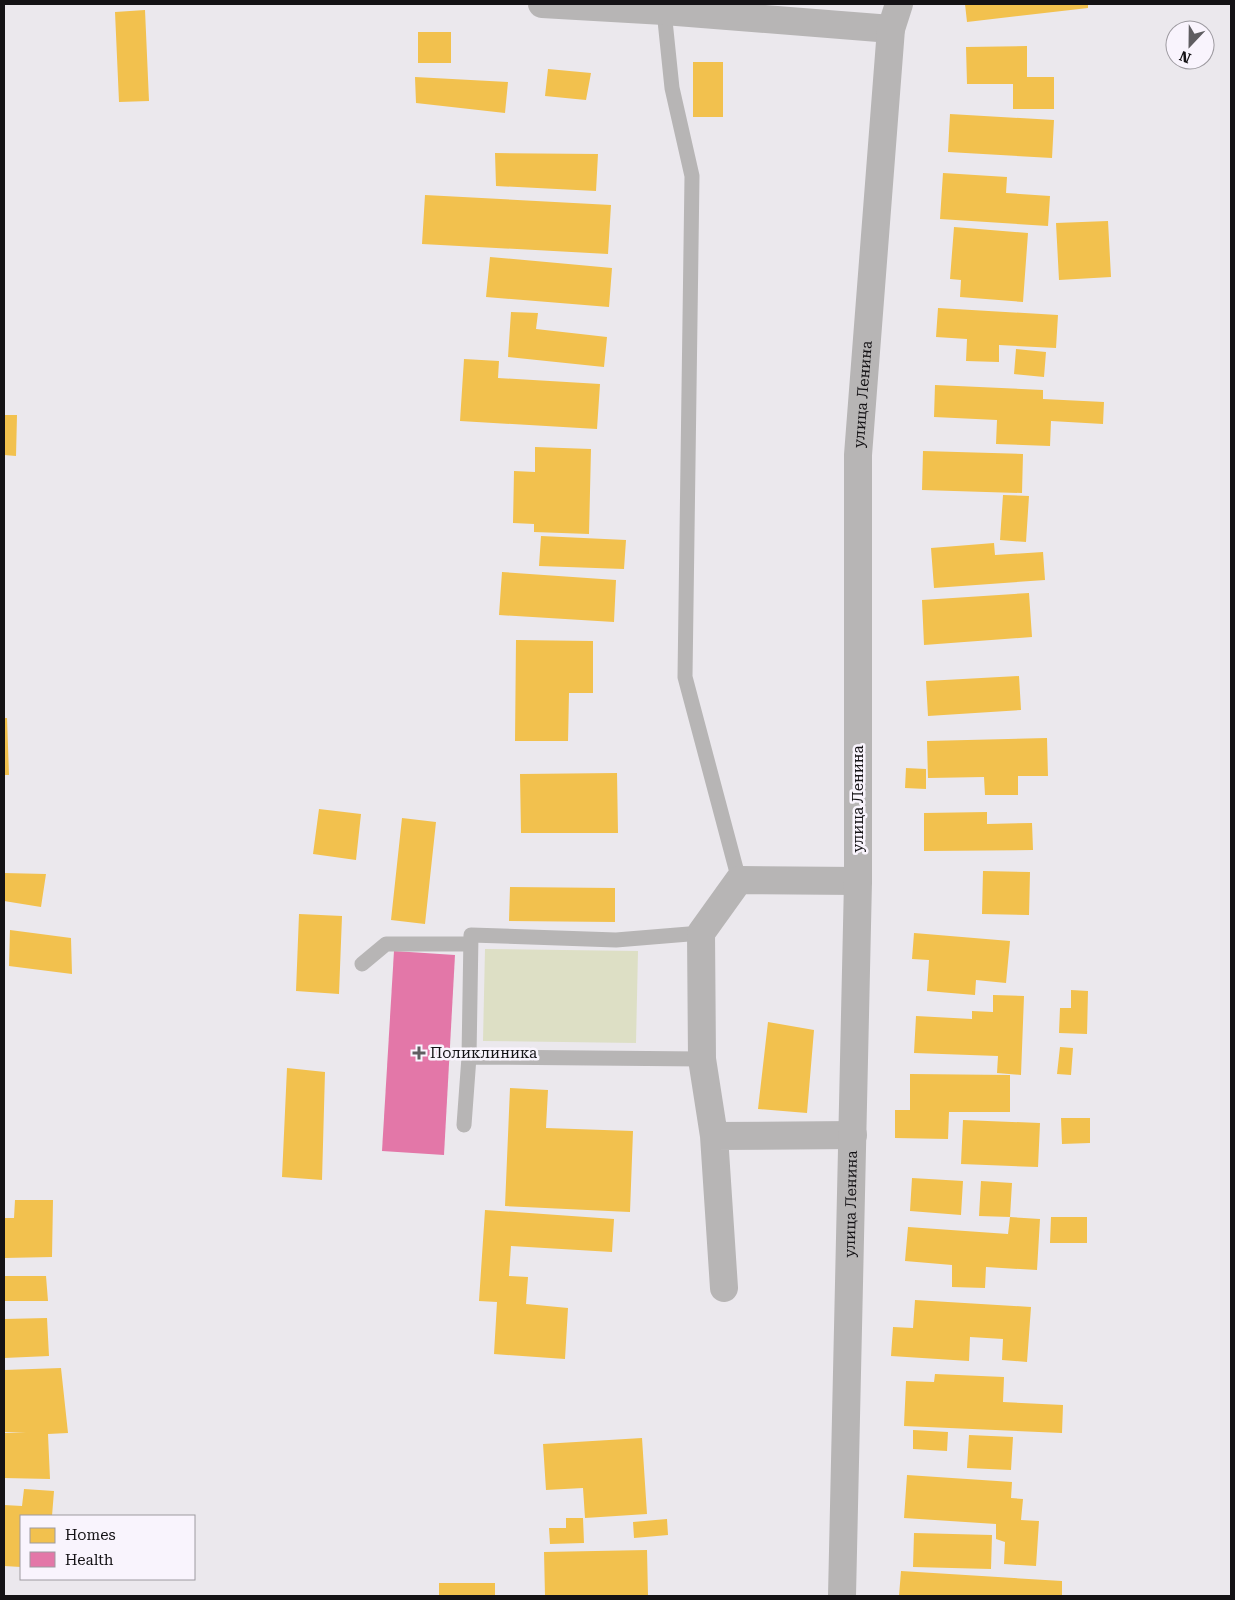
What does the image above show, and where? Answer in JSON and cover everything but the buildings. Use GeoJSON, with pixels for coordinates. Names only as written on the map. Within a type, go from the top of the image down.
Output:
{"type":"FeatureCollection","features":[{"type":"Feature","properties":{"kind":"street"},"geometry":{"type":"LineString","coordinates":[[542,4],[664,11],[895,16]]}},
{"type":"Feature","properties":{"kind":"street","name":"улица Ленина"},"geometry":{"type":"LineString","coordinates":[[842,1596],[858,881],[858,455],[895,16]]}},
{"type":"Feature","properties":{"kind":"street"},"geometry":{"type":"LineString","coordinates":[[724,1288],[714,1136],[702,1059],[700,933],[739,880],[858,881]]}},
{"type":"Feature","properties":{"kind":"street"},"geometry":{"type":"LineString","coordinates":[[714,1136],[853,1135]]}},
{"type":"Feature","properties":{"kind":"lane"},"geometry":{"type":"LineString","coordinates":[[664,11],[672,88],[692,176],[685,677],[739,880]]}},
{"type":"Feature","properties":{"kind":"lane"},"geometry":{"type":"LineString","coordinates":[[464,1125],[469,1057],[469,944],[471,935],[616,940],[700,933]]}},
{"type":"Feature","properties":{"kind":"lane"},"geometry":{"type":"LineString","coordinates":[[362,964],[386,944],[469,944]]}},
{"type":"Feature","properties":{"kind":"lane"},"geometry":{"type":"LineString","coordinates":[[469,1057],[702,1059]]}},
{"type":"Feature","properties":{"kind":"green space"},"geometry":{"type":"Polygon","coordinates":[[[485,949],[638,951],[636,1043],[483,1041],[485,949]]]}},
{"type":"Feature","properties":{"kind":"place","name":"Поликлиника"},"geometry":{"type":"Point","coordinates":[419,1053]}}]}
